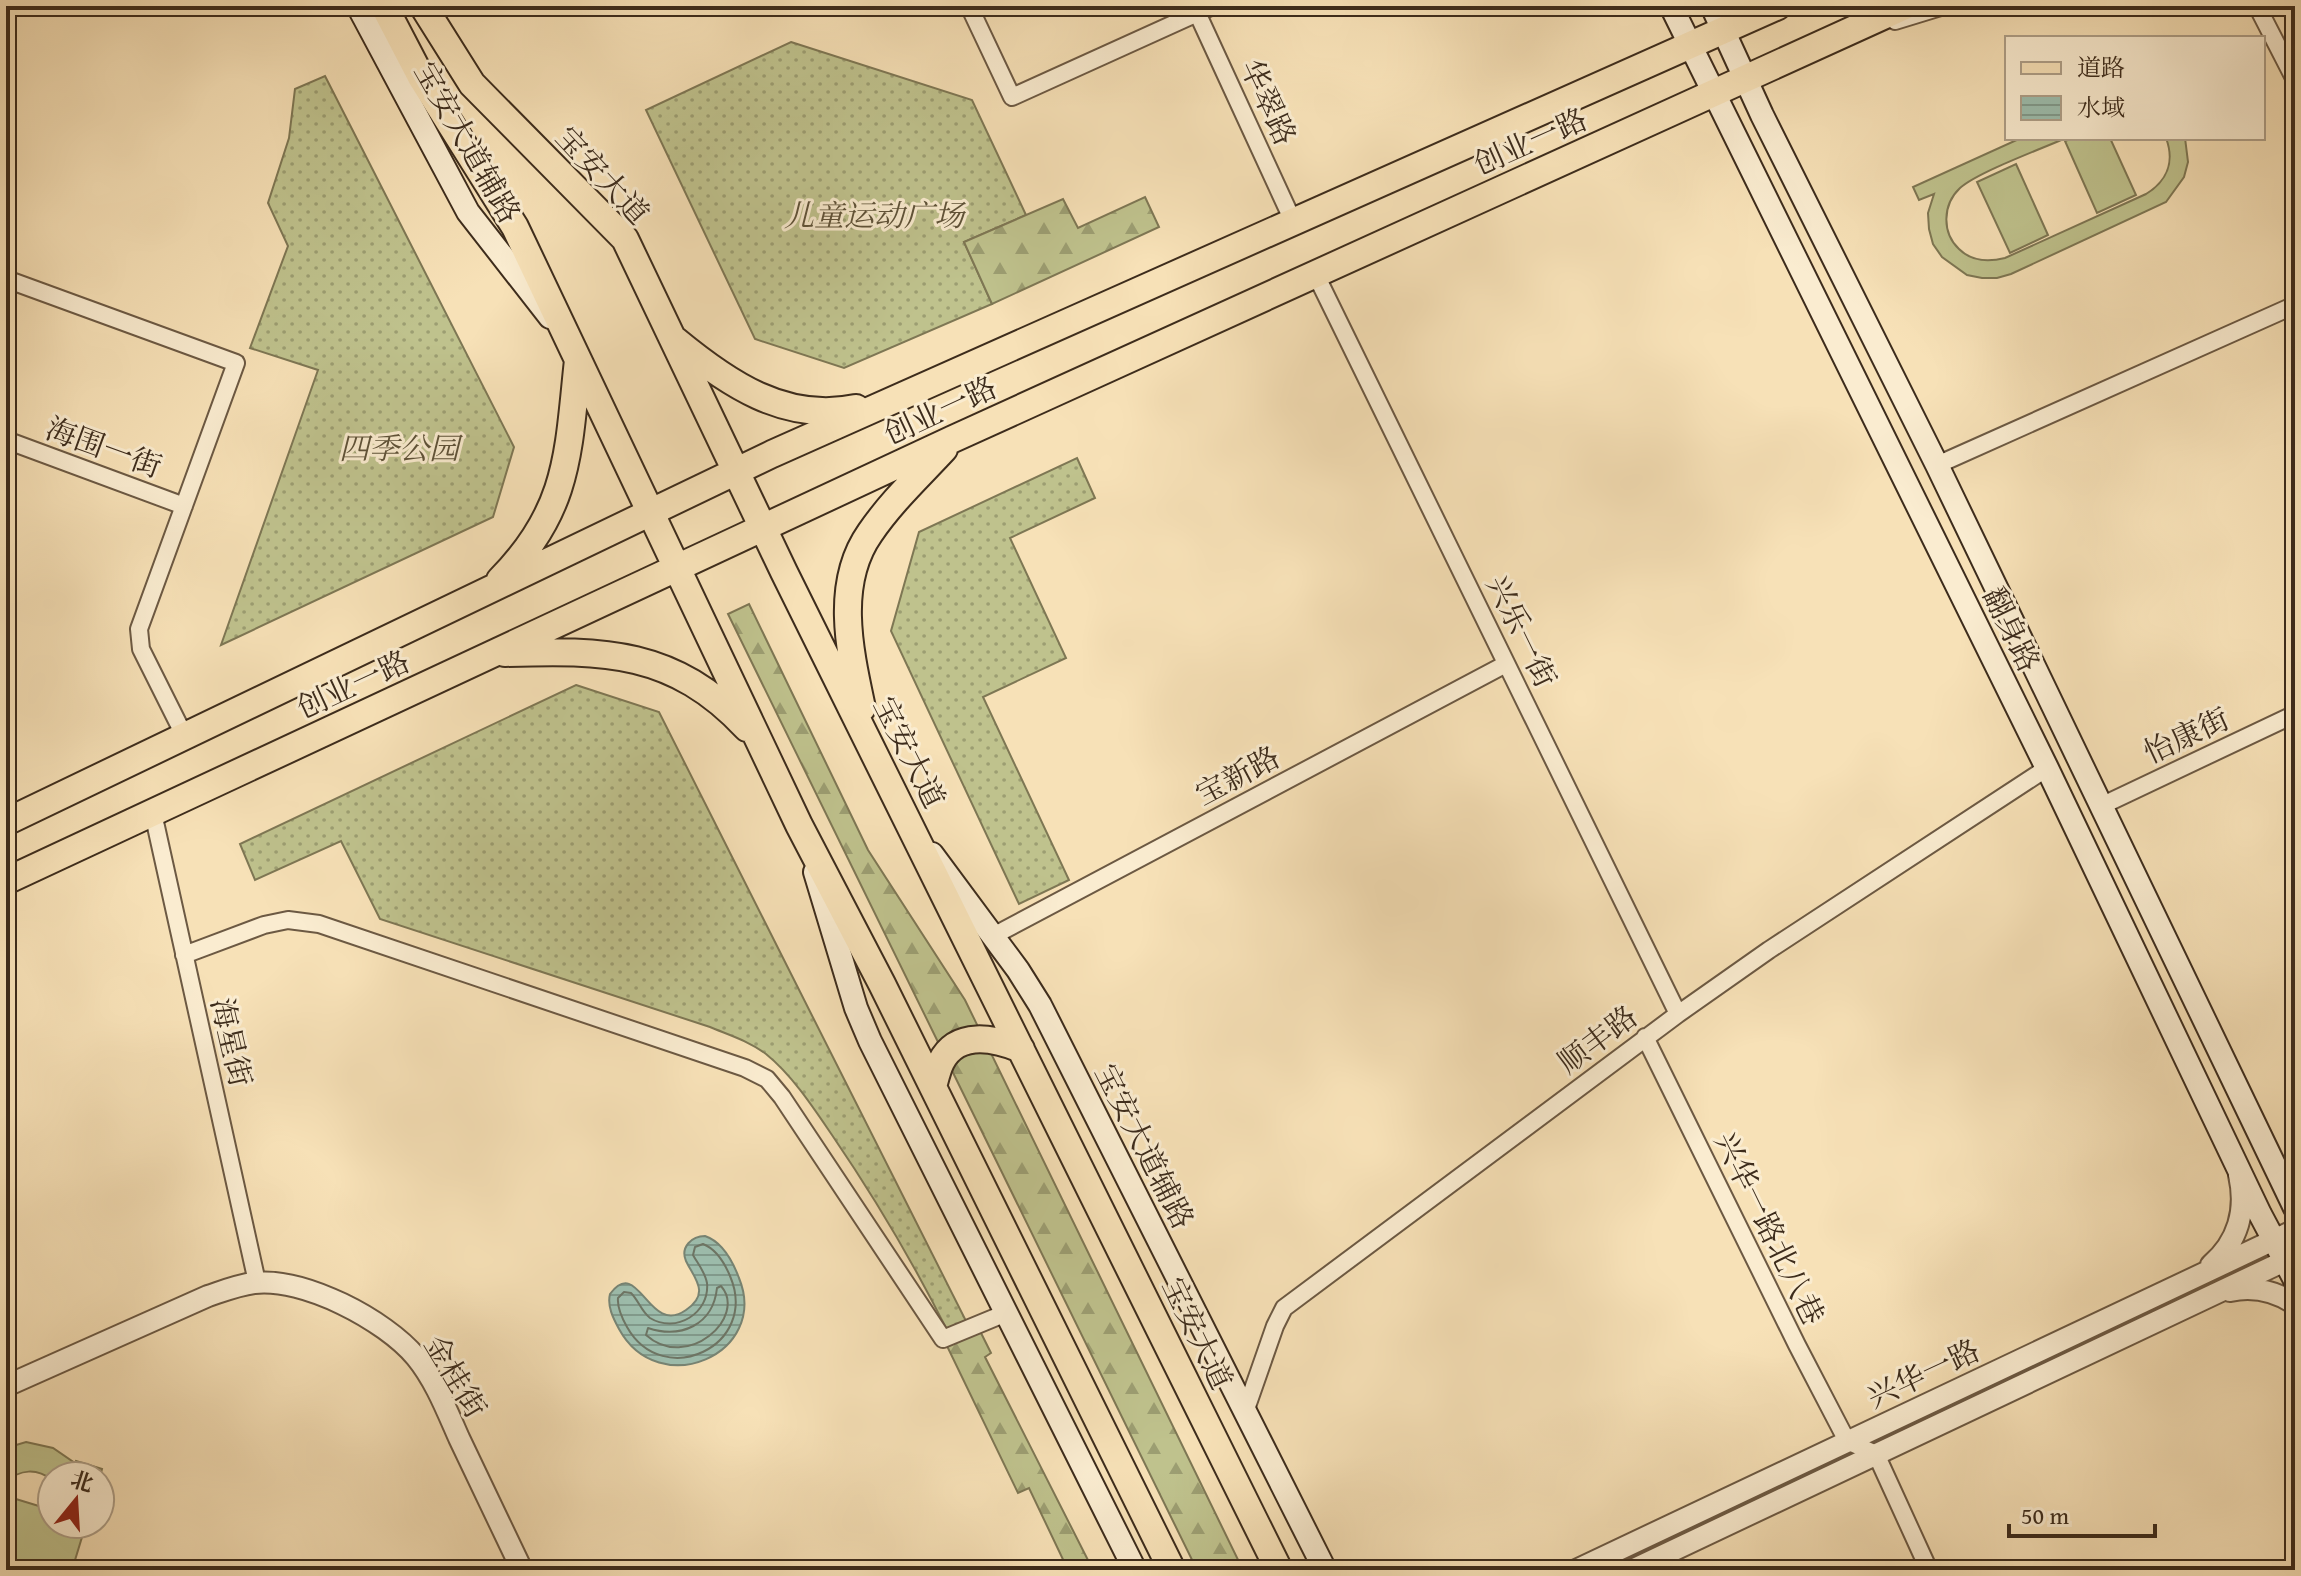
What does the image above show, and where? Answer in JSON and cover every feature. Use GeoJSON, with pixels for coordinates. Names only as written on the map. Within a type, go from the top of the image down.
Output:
{"type":"FeatureCollection","features":[{"type":"Feature","properties":{"kind":"main road","name":"宝安大道辅路"},"geometry":{"type":"LineString","coordinates":[[358,6],[468,212],[573,349]]}},
{"type":"Feature","properties":{"kind":"main road"},"geometry":{"type":"LineString","coordinates":[[384,6],[421,77],[515,227],[799,825],[933,1087],[1172,1570]]}},
{"type":"Feature","properties":{"kind":"main road","name":"宝安大道"},"geometry":{"type":"LineString","coordinates":[[423,6],[472,84],[625,239],[668,335],[868,743],[1279,1570]]}},
{"type":"Feature","properties":{"kind":"main road","name":"翻身路"},"geometry":{"type":"LineString","coordinates":[[1671,6],[2047,768],[2236,1164],[2274,1240],[2292,1266]]}},
{"type":"Feature","properties":{"kind":"main road","name":"创业一路"},"geometry":{"type":"LineString","coordinates":[[6,822],[736,471],[1688,44],[1717,18],[1778,6]]}},
{"type":"Feature","properties":{"kind":"main road","name":"创业一路"},"geometry":{"type":"LineString","coordinates":[[6,881],[953,439],[1905,6]]}},
{"type":"Feature","properties":{"kind":"main road","name":"翻身路"},"geometry":{"type":"LineString","coordinates":[[1717,18],[1937,465],[2295,1208]]}},
{"type":"Feature","properties":{"kind":"main road"},"geometry":{"type":"LineString","coordinates":[[668,335],[715,373],[769,401],[796,409],[823,412],[850,410],[891,401]]}},
{"type":"Feature","properties":{"kind":"main road"},"geometry":{"type":"LineString","coordinates":[[489,591],[542,528],[558,493],[567,453],[573,349]]}},
{"type":"Feature","properties":{"kind":"main road"},"geometry":{"type":"LineString","coordinates":[[868,743],[849,633],[848,595],[854,566],[868,535],[953,439]]}},
{"type":"Feature","properties":{"kind":"main road"},"geometry":{"type":"LineString","coordinates":[[493,654],[589,652],[645,661],[700,686],[760,741]]}},
{"type":"Feature","properties":{"kind":"main road","name":"宝安大道辅路"},"geometry":{"type":"LineString","coordinates":[[903,810],[1040,1005],[1325,1570]]}},
{"type":"Feature","properties":{"kind":"main road"},"geometry":{"type":"LineString","coordinates":[[799,825],[856,1008],[1135,1570]]}},
{"type":"Feature","properties":{"kind":"main road"},"geometry":{"type":"LineString","coordinates":[[933,1087],[941,1062],[954,1046],[972,1039],[995,1039],[1021,1049]]}},
{"type":"Feature","properties":{"kind":"street"},"geometry":{"type":"LineString","coordinates":[[969,6],[1012,97],[1201,8]]}},
{"type":"Feature","properties":{"kind":"street"},"geometry":{"type":"LineString","coordinates":[[1824,42],[1944,6]]}},
{"type":"Feature","properties":{"kind":"street"},"geometry":{"type":"LineString","coordinates":[[2257,6],[2295,80]]}},
{"type":"Feature","properties":{"kind":"street","name":"华翠路"},"geometry":{"type":"LineString","coordinates":[[1201,8],[1293,221]]}},
{"type":"Feature","properties":{"kind":"street","name":"兴乐一街"},"geometry":{"type":"LineString","coordinates":[[1315,273],[1678,1014]]}},
{"type":"Feature","properties":{"kind":"street"},"geometry":{"type":"LineString","coordinates":[[6,279],[236,363],[138,634],[141,649],[185,737]]}},
{"type":"Feature","properties":{"kind":"street"},"geometry":{"type":"LineString","coordinates":[[1937,465],[2295,305]]}},
{"type":"Feature","properties":{"kind":"street","name":"海围一街"},"geometry":{"type":"LineString","coordinates":[[6,440],[184,506]]}},
{"type":"Feature","properties":{"kind":"street","name":"宝新路"},"geometry":{"type":"LineString","coordinates":[[993,936],[1506,664]]}},
{"type":"Feature","properties":{"kind":"street","name":"怡康街"},"geometry":{"type":"LineString","coordinates":[[2101,806],[2295,714]]}},
{"type":"Feature","properties":{"kind":"street","name":"顺丰路"},"geometry":{"type":"LineString","coordinates":[[1245,1412],[1284,1308],[1645,1037],[2047,768]]}},
{"type":"Feature","properties":{"kind":"street","name":"海星街"},"geometry":{"type":"LineString","coordinates":[[153,813],[257,1282]]}},
{"type":"Feature","properties":{"kind":"street"},"geometry":{"type":"LineString","coordinates":[[184,955],[264,925],[288,920],[319,924],[745,1068],[767,1079],[782,1097],[943,1339],[1006,1313]]}},
{"type":"Feature","properties":{"kind":"street","name":"兴华一路北八巷"},"geometry":{"type":"LineString","coordinates":[[1645,1037],[1847,1441]]}},
{"type":"Feature","properties":{"kind":"street"},"geometry":{"type":"LineString","coordinates":[[2265,1146],[2295,1181]]}},
{"type":"Feature","properties":{"kind":"street"},"geometry":{"type":"LineString","coordinates":[[2192,1279],[2219,1258],[2237,1231],[2242,1200],[2236,1164]]}},
{"type":"Feature","properties":{"kind":"street","name":"兴华一路"},"geometry":{"type":"LineString","coordinates":[[1576,1570],[2295,1230]]}},
{"type":"Feature","properties":{"kind":"street","name":"兴华一路"},"geometry":{"type":"LineString","coordinates":[[1632,1570],[2199,1301],[2292,1266]]}},
{"type":"Feature","properties":{"kind":"street","name":"金桂街"},"geometry":{"type":"LineString","coordinates":[[6,1386],[208,1296],[257,1282],[282,1285],[339,1302],[391,1332],[417,1359],[438,1393],[522,1570]]}},
{"type":"Feature","properties":{"kind":"street"},"geometry":{"type":"LineString","coordinates":[[2199,1301],[2235,1290],[2252,1289],[2276,1294],[2295,1304]]}},
{"type":"Feature","properties":{"kind":"street"},"geometry":{"type":"LineString","coordinates":[[1847,1441],[1876,1454],[1929,1570]]}},
{"type":"Feature","properties":{"kind":"green space","name":"儿童运动广场"},"geometry":{"type":"Polygon","coordinates":[[[791,42],[972,100],[1026,215],[964,242],[992,304],[844,368],[755,339],[646,110],[791,42]]]}},
{"type":"Feature","properties":{"kind":"green space","name":"四季公园"},"geometry":{"type":"Polygon","coordinates":[[[325,76],[514,447],[493,517],[221,645],[318,370],[250,348],[288,246],[268,203],[289,138],[295,89],[325,76]]]}},
{"type":"Feature","properties":{"kind":"green space"},"geometry":{"type":"Polygon","coordinates":[[[2017,140],[2061,140],[1981,175],[1960,188],[1950,202],[1947,227],[1959,249],[1975,259],[2005,258],[2146,194],[2159,183],[2167,170],[2170,155],[2167,140],[2185,140],[2188,162],[2184,177],[2166,202],[1997,278],[1967,275],[1942,257],[1933,244],[1929,229],[1928,213],[1934,194],[1919,200],[1913,187],[2017,140]]]}},
{"type":"Feature","properties":{"kind":"green space"},"geometry":{"type":"Polygon","coordinates":[[[2111,140],[2136,195],[2097,213],[2065,141],[2111,140]]]}},
{"type":"Feature","properties":{"kind":"green space"},"geometry":{"type":"Polygon","coordinates":[[[2016,164],[2048,235],[2010,253],[1977,182],[2016,164]]]}},
{"type":"Feature","properties":{"kind":"green space"},"geometry":{"type":"Polygon","coordinates":[[[1145,197],[1159,227],[992,304],[964,242],[1063,199],[1078,228],[1145,197]]]}},
{"type":"Feature","properties":{"kind":"green space"},"geometry":{"type":"Polygon","coordinates":[[[1077,458],[1095,498],[1010,538],[1066,658],[983,697],[1069,880],[1019,904],[891,631],[919,532],[1077,458]]]}},
{"type":"Feature","properties":{"kind":"green space"},"geometry":{"type":"Polygon","coordinates":[[[749,604],[868,850],[965,1000],[1243,1570],[1197,1570],[728,614],[749,604]]]}},
{"type":"Feature","properties":{"kind":"green space"},"geometry":{"type":"Polygon","coordinates":[[[576,685],[659,712],[966,1321],[947,1330],[907,1255],[848,1159],[793,1081],[759,1049],[710,1027],[380,919],[341,841],[255,880],[240,844],[576,685]]]}},
{"type":"Feature","properties":{"kind":"green space"},"geometry":{"type":"Polygon","coordinates":[[[980,1331],[991,1353],[985,1357],[1093,1570],[1068,1570],[1029,1488],[1018,1493],[947,1346],[980,1331]]]}},
{"type":"Feature","properties":{"kind":"green space"},"geometry":{"type":"Polygon","coordinates":[[[26,1442],[53,1448],[71,1460],[36,1460],[36,1473],[17,1475],[6,1482],[6,1448],[26,1442]]]}},
{"type":"Feature","properties":{"kind":"green space"},"geometry":{"type":"Polygon","coordinates":[[[6,1496],[36,1505],[36,1540],[81,1540],[72,1570],[6,1570],[6,1496]]]}},
{"type":"Feature","properties":{"kind":"water"},"geometry":{"type":"Polygon","coordinates":[[[705,1236],[722,1248],[739,1278],[744,1305],[739,1328],[725,1347],[706,1359],[683,1365],[659,1363],[637,1351],[619,1329],[610,1307],[610,1294],[620,1285],[629,1284],[662,1313],[673,1315],[686,1310],[694,1304],[699,1292],[686,1261],[686,1247],[692,1240],[705,1236]]]}}]}
